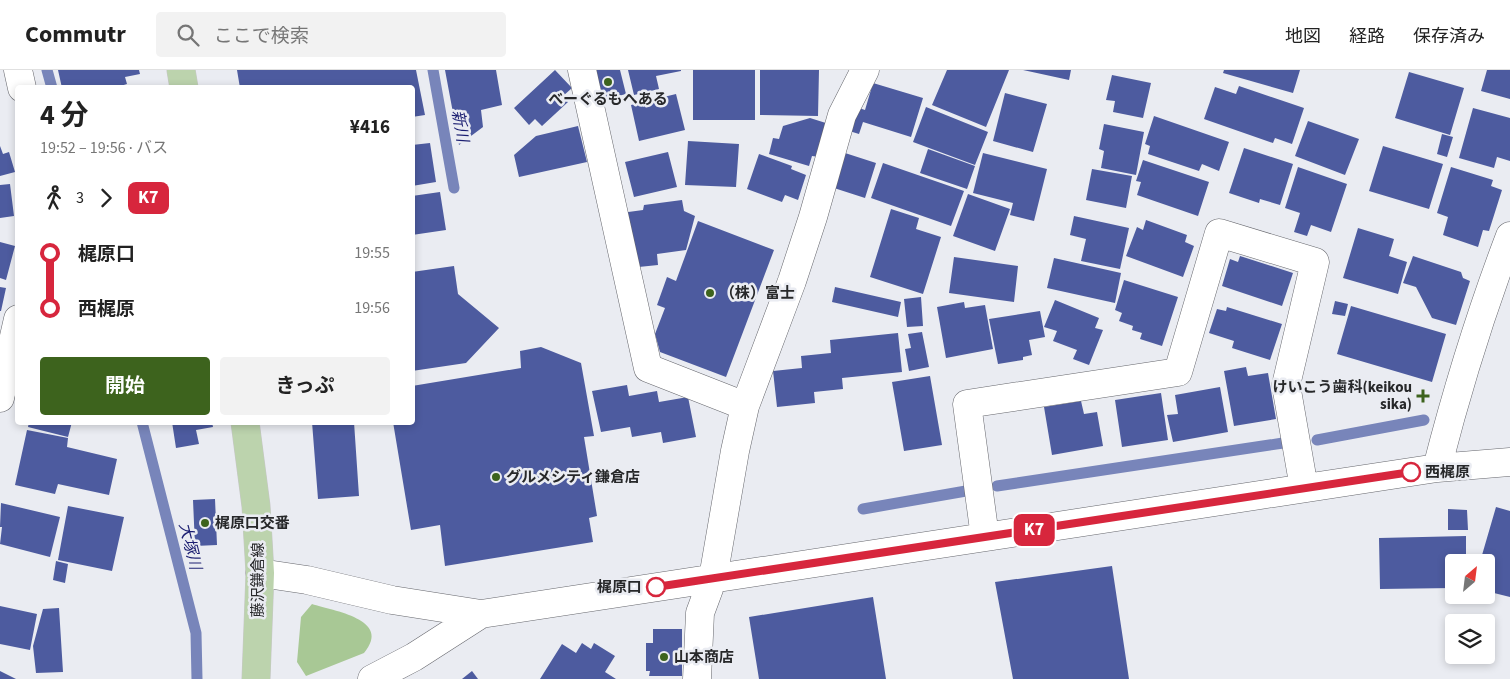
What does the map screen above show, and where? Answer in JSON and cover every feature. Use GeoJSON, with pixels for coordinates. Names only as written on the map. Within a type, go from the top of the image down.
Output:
{"type":"FeatureCollection","features":[{"type":"Feature","properties":{"kind":"main road"},"geometry":{"type":"LineString","coordinates":[[181,70],[184,85]]}},
{"type":"Feature","properties":{"kind":"main road","name":"藤沢鎌倉線"},"geometry":{"type":"LineString","coordinates":[[245,425],[256,506],[260,573],[256,679]]}},
{"type":"Feature","properties":{"kind":"street"},"geometry":{"type":"LineString","coordinates":[[18,70],[21,85]]}},
{"type":"Feature","properties":{"kind":"street"},"geometry":{"type":"LineString","coordinates":[[582,70],[648,368],[745,406]]}},
{"type":"Feature","properties":{"kind":"street"},"geometry":{"type":"LineString","coordinates":[[697,679],[700,613],[712,578],[735,450],[745,406],[792,281],[813,217],[842,115],[865,70]]}},
{"type":"Feature","properties":{"kind":"street"},"geometry":{"type":"LineString","coordinates":[[986,537],[967,404],[1178,372],[1219,234],[1315,262],[1286,385],[1304,488]]}},
{"type":"Feature","properties":{"kind":"street"},"geometry":{"type":"LineString","coordinates":[[1437,468],[1452,408],[1494,278],[1510,236]]}},
{"type":"Feature","properties":{"kind":"street"},"geometry":{"type":"LineString","coordinates":[[0,398],[15,331]]}},
{"type":"Feature","properties":{"kind":"street"},"geometry":{"type":"LineString","coordinates":[[260,573],[307,580],[392,600],[481,614],[1437,468],[1510,462]]}},
{"type":"Feature","properties":{"kind":"street"},"geometry":{"type":"LineString","coordinates":[[372,679],[414,657],[481,614]]}},
{"type":"Feature","properties":{"kind":"green space"},"geometry":{"type":"Polygon","coordinates":[[[312,604],[357,618],[366,624],[371,632],[371,641],[364,653],[306,676],[297,662],[301,617],[312,604]]]}},
{"type":"Feature","properties":{"kind":"building"},"geometry":{"type":"Polygon","coordinates":[[[58,70],[139,70],[140,74],[125,77],[127,84],[124,85],[61,85],[58,70]]]}},
{"type":"Feature","properties":{"kind":"building"},"geometry":{"type":"Polygon","coordinates":[[[237,70],[416,70],[425,115],[415,117],[415,85],[240,85],[237,70]]]}},
{"type":"Feature","properties":{"kind":"building"},"geometry":{"type":"Polygon","coordinates":[[[445,70],[496,70],[502,105],[481,110],[483,127],[459,145],[445,70]]]}},
{"type":"Feature","properties":{"kind":"building"},"geometry":{"type":"Polygon","coordinates":[[[555,70],[572,88],[563,96],[568,102],[542,126],[535,119],[529,125],[514,108],[555,70]]]}},
{"type":"Feature","properties":{"kind":"building","name":"べーぐるもへある"},"geometry":{"type":"Polygon","coordinates":[[[590,70],[620,70],[626,94],[599,101],[590,70]]]}},
{"type":"Feature","properties":{"kind":"building"},"geometry":{"type":"Polygon","coordinates":[[[628,70],[681,71],[656,76],[659,89],[634,95],[628,70]]]}},
{"type":"Feature","properties":{"kind":"building"},"geometry":{"type":"Polygon","coordinates":[[[693,70],[755,70],[755,120],[693,120],[693,70]]]}},
{"type":"Feature","properties":{"kind":"building"},"geometry":{"type":"Polygon","coordinates":[[[760,70],[819,70],[818,116],[760,115],[760,70]]]}},
{"type":"Feature","properties":{"kind":"building"},"geometry":{"type":"Polygon","coordinates":[[[947,70],[1009,70],[986,127],[932,105],[947,70]]]}},
{"type":"Feature","properties":{"kind":"building"},"geometry":{"type":"Polygon","coordinates":[[[1023,70],[1071,70],[1069,80],[1023,70]]]}},
{"type":"Feature","properties":{"kind":"building"},"geometry":{"type":"Polygon","coordinates":[[[1224,70],[1300,70],[1293,93],[1223,73],[1224,70]]]}},
{"type":"Feature","properties":{"kind":"building"},"geometry":{"type":"Polygon","coordinates":[[[1487,70],[1510,70],[1510,99],[1481,91],[1487,70]]]}},
{"type":"Feature","properties":{"kind":"building"},"geometry":{"type":"Polygon","coordinates":[[[1409,72],[1464,88],[1450,135],[1395,118],[1409,72]]]}},
{"type":"Feature","properties":{"kind":"building"},"geometry":{"type":"Polygon","coordinates":[[[1112,75],[1151,83],[1143,118],[1113,112],[1115,101],[1106,100],[1112,75]]]}},
{"type":"Feature","properties":{"kind":"building"},"geometry":{"type":"Polygon","coordinates":[[[873,83],[923,98],[911,137],[863,122],[859,134],[846,130],[853,106],[865,110],[873,83]]]}},
{"type":"Feature","properties":{"kind":"building"},"geometry":{"type":"Polygon","coordinates":[[[1239,86],[1304,108],[1292,144],[1275,138],[1273,143],[1204,119],[1215,87],[1236,94],[1239,86]]]}},
{"type":"Feature","properties":{"kind":"building"},"geometry":{"type":"Polygon","coordinates":[[[1005,93],[1047,104],[1033,152],[993,141],[1005,93]]]}},
{"type":"Feature","properties":{"kind":"building"},"geometry":{"type":"Polygon","coordinates":[[[676,94],[685,130],[639,141],[631,105],[676,94]]]}},
{"type":"Feature","properties":{"kind":"building"},"geometry":{"type":"Polygon","coordinates":[[[926,107],[988,132],[975,165],[913,142],[926,107]]]}},
{"type":"Feature","properties":{"kind":"building"},"geometry":{"type":"Polygon","coordinates":[[[1473,108],[1510,118],[1510,161],[1497,157],[1494,168],[1459,158],[1473,108]]]}},
{"type":"Feature","properties":{"kind":"building"},"geometry":{"type":"Polygon","coordinates":[[[1154,116],[1229,142],[1219,171],[1202,164],[1199,171],[1148,154],[1150,146],[1145,144],[1154,116]]]}},
{"type":"Feature","properties":{"kind":"building"},"geometry":{"type":"Polygon","coordinates":[[[810,118],[829,124],[819,157],[812,156],[809,166],[769,154],[773,138],[779,139],[783,126],[810,118]]]}},
{"type":"Feature","properties":{"kind":"building"},"geometry":{"type":"Polygon","coordinates":[[[1308,121],[1359,139],[1345,175],[1295,156],[1308,121]]]}},
{"type":"Feature","properties":{"kind":"building"},"geometry":{"type":"Polygon","coordinates":[[[1104,124],[1144,132],[1136,175],[1101,168],[1104,151],[1099,149],[1104,124]]]}},
{"type":"Feature","properties":{"kind":"building"},"geometry":{"type":"Polygon","coordinates":[[[578,126],[587,162],[519,177],[514,155],[536,136],[578,126]]]}},
{"type":"Feature","properties":{"kind":"building"},"geometry":{"type":"Polygon","coordinates":[[[1442,134],[1453,137],[1447,157],[1437,154],[1442,134]]]}},
{"type":"Feature","properties":{"kind":"building"},"geometry":{"type":"Polygon","coordinates":[[[688,141],[739,144],[736,187],[685,185],[688,141]]]}},
{"type":"Feature","properties":{"kind":"building"},"geometry":{"type":"Polygon","coordinates":[[[430,143],[436,182],[415,186],[415,145],[430,143]]]}},
{"type":"Feature","properties":{"kind":"building"},"geometry":{"type":"Polygon","coordinates":[[[0,146],[3,154],[9,152],[15,172],[0,176],[0,146]]]}},
{"type":"Feature","properties":{"kind":"building"},"geometry":{"type":"Polygon","coordinates":[[[1383,146],[1443,164],[1429,209],[1369,191],[1383,146]]]}},
{"type":"Feature","properties":{"kind":"building"},"geometry":{"type":"Polygon","coordinates":[[[1244,148],[1293,164],[1280,205],[1260,199],[1259,203],[1229,193],[1244,148]]]}},
{"type":"Feature","properties":{"kind":"building"},"geometry":{"type":"Polygon","coordinates":[[[928,149],[975,166],[967,189],[920,173],[928,149]]]}},
{"type":"Feature","properties":{"kind":"building"},"geometry":{"type":"Polygon","coordinates":[[[668,152],[677,187],[634,197],[625,162],[668,152]]]}},
{"type":"Feature","properties":{"kind":"building"},"geometry":{"type":"Polygon","coordinates":[[[845,153],[876,163],[865,198],[834,188],[845,153]]]}},
{"type":"Feature","properties":{"kind":"building"},"geometry":{"type":"Polygon","coordinates":[[[983,153],[1047,169],[1034,221],[1010,215],[1013,203],[973,193],[983,153]]]}},
{"type":"Feature","properties":{"kind":"building"},"geometry":{"type":"Polygon","coordinates":[[[759,154],[792,166],[791,169],[806,175],[798,200],[785,195],[782,202],[747,189],[759,154]]]}},
{"type":"Feature","properties":{"kind":"building"},"geometry":{"type":"Polygon","coordinates":[[[1143,160],[1209,182],[1198,216],[1137,195],[1141,182],[1136,181],[1143,160]]]}},
{"type":"Feature","properties":{"kind":"building"},"geometry":{"type":"Polygon","coordinates":[[[883,163],[964,191],[951,226],[871,198],[883,163]]]}},
{"type":"Feature","properties":{"kind":"building"},"geometry":{"type":"Polygon","coordinates":[[[1298,167],[1347,184],[1331,232],[1311,225],[1307,236],[1294,232],[1300,213],[1285,208],[1298,167]]]}},
{"type":"Feature","properties":{"kind":"building"},"geometry":{"type":"Polygon","coordinates":[[[1451,167],[1493,180],[1491,186],[1502,190],[1489,231],[1483,230],[1478,247],[1443,235],[1448,217],[1437,213],[1451,167]]]}},
{"type":"Feature","properties":{"kind":"building"},"geometry":{"type":"Polygon","coordinates":[[[1092,169],[1132,176],[1126,208],[1086,200],[1092,169]]]}},
{"type":"Feature","properties":{"kind":"building"},"geometry":{"type":"Polygon","coordinates":[[[10,184],[14,216],[0,218],[0,185],[10,184]]]}},
{"type":"Feature","properties":{"kind":"building"},"geometry":{"type":"Polygon","coordinates":[[[440,192],[446,230],[415,235],[415,196],[440,192]]]}},
{"type":"Feature","properties":{"kind":"building"},"geometry":{"type":"Polygon","coordinates":[[[968,194],[1010,209],[995,251],[953,236],[968,194]]]}},
{"type":"Feature","properties":{"kind":"building"},"geometry":{"type":"Polygon","coordinates":[[[682,200],[684,211],[695,216],[686,250],[657,254],[658,265],[629,268],[621,213],[643,210],[644,205],[682,200]]]}},
{"type":"Feature","properties":{"kind":"building"},"geometry":{"type":"Polygon","coordinates":[[[891,209],[919,218],[916,229],[941,237],[923,294],[870,277],[891,209]]]}},
{"type":"Feature","properties":{"kind":"building"},"geometry":{"type":"Polygon","coordinates":[[[1074,216],[1129,228],[1120,269],[1081,261],[1086,239],[1070,235],[1074,216]]]}},
{"type":"Feature","properties":{"kind":"building"},"geometry":{"type":"Polygon","coordinates":[[[1146,220],[1187,235],[1185,242],[1194,246],[1183,277],[1126,256],[1137,227],[1143,230],[1146,220]]]}},
{"type":"Feature","properties":{"kind":"building","name":"（株）富士"},"geometry":{"type":"Polygon","coordinates":[[[698,221],[774,250],[726,377],[660,352],[655,334],[665,308],[657,305],[667,277],[676,281],[698,221]]]}},
{"type":"Feature","properties":{"kind":"building"},"geometry":{"type":"Polygon","coordinates":[[[1358,228],[1394,239],[1389,256],[1407,262],[1398,294],[1343,278],[1358,228]]]}},
{"type":"Feature","properties":{"kind":"building"},"geometry":{"type":"Polygon","coordinates":[[[0,242],[15,246],[6,280],[0,278],[0,242]]]}},
{"type":"Feature","properties":{"kind":"building"},"geometry":{"type":"Polygon","coordinates":[[[1240,256],[1293,273],[1282,306],[1222,286],[1230,259],[1238,262],[1240,256]]]}},
{"type":"Feature","properties":{"kind":"building"},"geometry":{"type":"Polygon","coordinates":[[[1413,256],[1461,272],[1463,278],[1470,281],[1456,325],[1432,318],[1416,287],[1403,283],[1413,256]]]}},
{"type":"Feature","properties":{"kind":"building"},"geometry":{"type":"Polygon","coordinates":[[[954,257],[1018,266],[1014,302],[949,293],[954,257]]]}},
{"type":"Feature","properties":{"kind":"building"},"geometry":{"type":"Polygon","coordinates":[[[1054,258],[1121,273],[1115,303],[1047,288],[1054,258]]]}},
{"type":"Feature","properties":{"kind":"building"},"geometry":{"type":"Polygon","coordinates":[[[454,266],[458,294],[499,328],[466,363],[415,371],[415,272],[454,266]]]}},
{"type":"Feature","properties":{"kind":"building"},"geometry":{"type":"Polygon","coordinates":[[[1124,280],[1178,297],[1162,346],[1140,339],[1142,333],[1132,330],[1133,326],[1119,321],[1122,313],[1115,310],[1124,280]]]}},
{"type":"Feature","properties":{"kind":"building"},"geometry":{"type":"Polygon","coordinates":[[[0,287],[6,288],[1,311],[0,311],[0,287]]]}},
{"type":"Feature","properties":{"kind":"building"},"geometry":{"type":"Polygon","coordinates":[[[835,287],[901,302],[898,317],[832,302],[835,287]]]}},
{"type":"Feature","properties":{"kind":"building"},"geometry":{"type":"Polygon","coordinates":[[[921,297],[923,326],[907,327],[904,299],[921,297]]]}},
{"type":"Feature","properties":{"kind":"building"},"geometry":{"type":"Polygon","coordinates":[[[1055,300],[1099,318],[1095,328],[1103,330],[1089,365],[1073,359],[1077,350],[1053,341],[1057,331],[1044,327],[1055,300]]]}},
{"type":"Feature","properties":{"kind":"building"},"geometry":{"type":"Polygon","coordinates":[[[1335,301],[1348,304],[1345,316],[1332,314],[1335,301]]]}},
{"type":"Feature","properties":{"kind":"building"},"geometry":{"type":"Polygon","coordinates":[[[964,302],[965,308],[985,305],[993,349],[946,358],[937,307],[964,302]]]}},
{"type":"Feature","properties":{"kind":"building"},"geometry":{"type":"Polygon","coordinates":[[[1351,306],[1446,334],[1432,382],[1337,354],[1351,306]]]}},
{"type":"Feature","properties":{"kind":"building"},"geometry":{"type":"Polygon","coordinates":[[[1227,307],[1282,324],[1270,360],[1232,348],[1234,341],[1209,333],[1217,309],[1226,311],[1227,307]]]}},
{"type":"Feature","properties":{"kind":"building"},"geometry":{"type":"Polygon","coordinates":[[[1040,311],[1045,337],[1029,340],[1032,355],[1023,357],[1023,360],[998,364],[989,319],[1040,311]]]}},
{"type":"Feature","properties":{"kind":"building"},"geometry":{"type":"Polygon","coordinates":[[[922,332],[929,367],[909,371],[905,349],[911,348],[908,334],[922,332]]]}},
{"type":"Feature","properties":{"kind":"building"},"geometry":{"type":"Polygon","coordinates":[[[898,333],[902,372],[842,378],[843,389],[814,392],[815,403],[777,407],[773,371],[802,368],[801,356],[831,353],[830,340],[898,333]]]}},
{"type":"Feature","properties":{"kind":"building","name":"グルメシティ鎌倉店"},"geometry":{"type":"Polygon","coordinates":[[[541,347],[581,363],[594,436],[584,437],[597,516],[589,518],[593,542],[445,566],[440,525],[411,530],[394,425],[415,425],[415,386],[521,368],[520,351],[541,347]]]}},
{"type":"Feature","properties":{"kind":"building"},"geometry":{"type":"Polygon","coordinates":[[[1246,367],[1248,376],[1268,373],[1276,419],[1234,426],[1224,371],[1246,367]]]}},
{"type":"Feature","properties":{"kind":"building"},"geometry":{"type":"Polygon","coordinates":[[[930,376],[942,445],[904,451],[892,382],[930,376]]]}},
{"type":"Feature","properties":{"kind":"building"},"geometry":{"type":"Polygon","coordinates":[[[627,385],[629,396],[657,391],[659,402],[688,397],[696,437],[663,443],[661,432],[632,437],[630,427],[601,432],[592,391],[627,385]]]}},
{"type":"Feature","properties":{"kind":"building"},"geometry":{"type":"Polygon","coordinates":[[[1220,387],[1228,432],[1173,442],[1167,415],[1178,414],[1175,395],[1220,387]]]}},
{"type":"Feature","properties":{"kind":"building"},"geometry":{"type":"Polygon","coordinates":[[[1161,393],[1168,440],[1122,447],[1115,400],[1161,393]]]}},
{"type":"Feature","properties":{"kind":"building"},"geometry":{"type":"Polygon","coordinates":[[[1081,401],[1084,414],[1097,412],[1103,446],[1052,455],[1044,407],[1081,401]]]}},
{"type":"Feature","properties":{"kind":"building"},"geometry":{"type":"Polygon","coordinates":[[[28,425],[71,425],[68,437],[28,427],[28,425]]]}},
{"type":"Feature","properties":{"kind":"building"},"geometry":{"type":"Polygon","coordinates":[[[172,425],[213,425],[213,427],[196,430],[199,444],[176,448],[172,425]]]}},
{"type":"Feature","properties":{"kind":"building"},"geometry":{"type":"Polygon","coordinates":[[[312,425],[354,425],[359,496],[318,499],[312,425]]]}},
{"type":"Feature","properties":{"kind":"building"},"geometry":{"type":"Polygon","coordinates":[[[27,430],[68,438],[67,447],[117,459],[109,495],[58,484],[55,494],[15,485],[27,430]]]}},
{"type":"Feature","properties":{"kind":"building","name":"梶原口交番"},"geometry":{"type":"Polygon","coordinates":[[[215,499],[217,545],[195,546],[193,500],[215,499]]]}},
{"type":"Feature","properties":{"kind":"building"},"geometry":{"type":"Polygon","coordinates":[[[1,503],[60,517],[50,557],[0,544],[2,527],[0,527],[1,503]]]}},
{"type":"Feature","properties":{"kind":"building"},"geometry":{"type":"Polygon","coordinates":[[[68,506],[124,517],[112,571],[58,560],[68,506]]]}},
{"type":"Feature","properties":{"kind":"building"},"geometry":{"type":"Polygon","coordinates":[[[1496,507],[1510,511],[1510,597],[1495,593],[1495,554],[1482,554],[1496,507]]]}},
{"type":"Feature","properties":{"kind":"building"},"geometry":{"type":"Polygon","coordinates":[[[1448,509],[1467,510],[1468,530],[1448,530],[1448,509]]]}},
{"type":"Feature","properties":{"kind":"building"},"geometry":{"type":"Polygon","coordinates":[[[1466,536],[1466,554],[1445,554],[1445,588],[1380,589],[1379,538],[1466,536]]]}},
{"type":"Feature","properties":{"kind":"building"},"geometry":{"type":"Polygon","coordinates":[[[56,561],[68,564],[65,583],[53,580],[56,561]]]}},
{"type":"Feature","properties":{"kind":"building"},"geometry":{"type":"Polygon","coordinates":[[[1112,566],[1129,679],[1013,679],[995,582],[1112,566]]]}},
{"type":"Feature","properties":{"kind":"building"},"geometry":{"type":"Polygon","coordinates":[[[873,597],[886,679],[759,679],[749,617],[873,597]]]}},
{"type":"Feature","properties":{"kind":"building"},"geometry":{"type":"Polygon","coordinates":[[[0,606],[37,614],[30,650],[0,644],[0,606]]]}},
{"type":"Feature","properties":{"kind":"building"},"geometry":{"type":"Polygon","coordinates":[[[59,608],[63,672],[36,673],[33,646],[43,609],[59,608]]]}},
{"type":"Feature","properties":{"kind":"building","name":"山本商店"},"geometry":{"type":"Polygon","coordinates":[[[653,629],[682,629],[682,676],[649,676],[650,671],[646,671],[646,643],[653,643],[653,629]]]}},
{"type":"Feature","properties":{"kind":"building"},"geometry":{"type":"Polygon","coordinates":[[[582,643],[591,649],[594,643],[615,656],[605,672],[616,679],[540,679],[562,644],[576,653],[582,643]]]}},
{"type":"Feature","properties":{"kind":"building"},"geometry":{"type":"Polygon","coordinates":[[[0,671],[16,679],[0,679],[0,671]]]}},
{"type":"Feature","properties":{"kind":"building"},"geometry":{"type":"Polygon","coordinates":[[[472,671],[478,679],[462,679],[472,671]]]}},
{"type":"Feature","properties":{"kind":"waterway","name":"大塚川"},"geometry":{"type":"LineString","coordinates":[[47,70],[51,85]]}},
{"type":"Feature","properties":{"kind":"waterway","name":"新川"},"geometry":{"type":"LineString","coordinates":[[433,70],[454,188]]}},
{"type":"Feature","properties":{"kind":"waterway"},"geometry":{"type":"LineString","coordinates":[[1317,440],[1424,420]]}},
{"type":"Feature","properties":{"kind":"waterway","name":"大塚川"},"geometry":{"type":"LineString","coordinates":[[143,425],[196,633],[197,679]]}},
{"type":"Feature","properties":{"kind":"waterway"},"geometry":{"type":"LineString","coordinates":[[997,486],[1283,443]]}},
{"type":"Feature","properties":{"kind":"waterway"},"geometry":{"type":"LineString","coordinates":[[863,509],[966,491]]}},
{"type":"Feature","properties":{"kind":"bus line","name":"K7"},"geometry":{"type":"LineString","coordinates":[[656,587],[1411,472]]}},
{"type":"Feature","properties":{"kind":"place","name":"べーぐるもへある"},"geometry":{"type":"Point","coordinates":[608,82]}},
{"type":"Feature","properties":{"kind":"place","name":"（株）富士"},"geometry":{"type":"Point","coordinates":[710,293]}},
{"type":"Feature","properties":{"kind":"place","name":"けいこう歯科(keikou sika)"},"geometry":{"type":"Point","coordinates":[1423,396]}},
{"type":"Feature","properties":{"kind":"place","name":"西梶原"},"geometry":{"type":"Point","coordinates":[1411,472]}},
{"type":"Feature","properties":{"kind":"place","name":"グルメシティ鎌倉店"},"geometry":{"type":"Point","coordinates":[496,477]}},
{"type":"Feature","properties":{"kind":"place","name":"梶原口交番"},"geometry":{"type":"Point","coordinates":[205,523]}},
{"type":"Feature","properties":{"kind":"place","name":"梶原口"},"geometry":{"type":"Point","coordinates":[656,587]}},
{"type":"Feature","properties":{"kind":"place","name":"山本商店"},"geometry":{"type":"Point","coordinates":[664,657]}}]}
